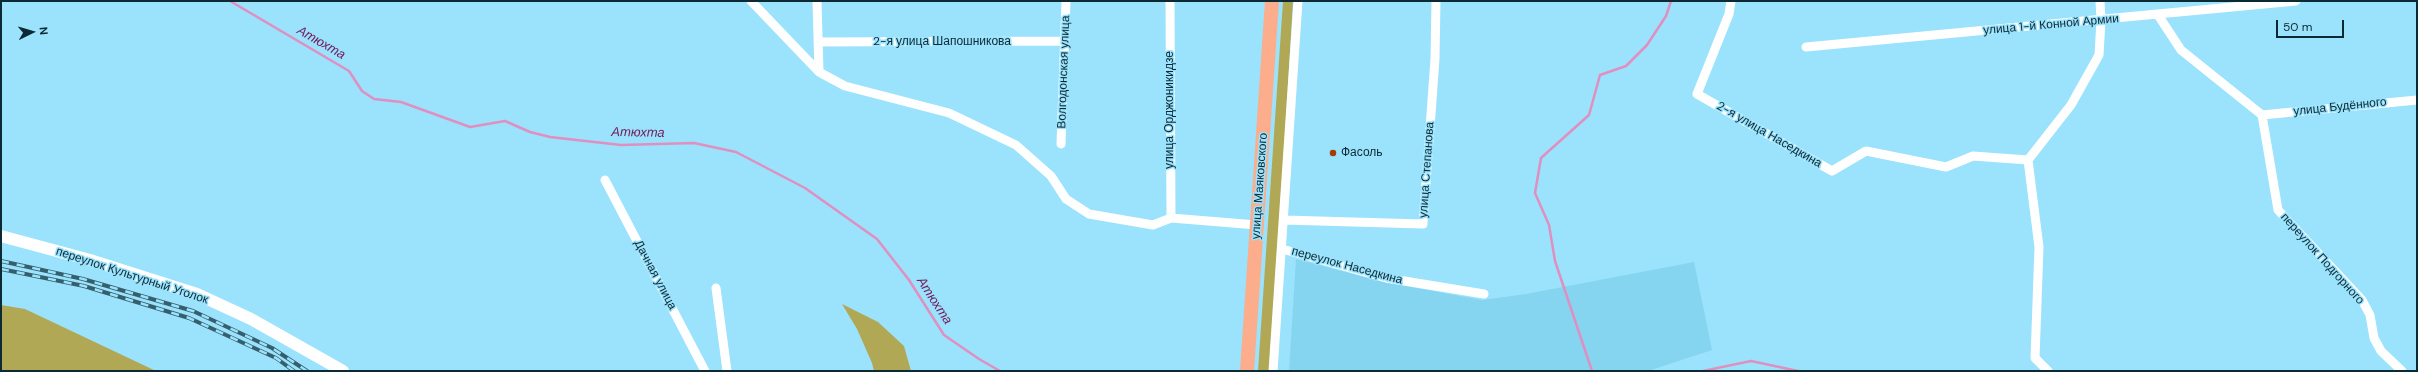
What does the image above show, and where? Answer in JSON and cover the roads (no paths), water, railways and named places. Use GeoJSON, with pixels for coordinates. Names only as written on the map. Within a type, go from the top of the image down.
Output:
{"type":"FeatureCollection","features":[{"type":"Feature","properties":{"kind":"main road","name":"улица Маяковского"},"geometry":{"type":"LineString","coordinates":[[1247,371],[1272,1]]}},
{"type":"Feature","properties":{"kind":"street"},"geometry":{"type":"LineString","coordinates":[[750,1],[819,72],[845,86],[949,113],[1016,145],[1051,176],[1066,199],[1089,214],[1153,225],[1171,218],[1257,226]]}},
{"type":"Feature","properties":{"kind":"street"},"geometry":{"type":"LineString","coordinates":[[817,1],[819,72]]}},
{"type":"Feature","properties":{"kind":"street","name":"Волгодонская улица"},"geometry":{"type":"LineString","coordinates":[[1061,144],[1066,1]]}},
{"type":"Feature","properties":{"kind":"street","name":"улица Орджоникидзе"},"geometry":{"type":"LineString","coordinates":[[1170,1],[1171,218]]}},
{"type":"Feature","properties":{"kind":"street"},"geometry":{"type":"LineString","coordinates":[[1273,371],[1298,1]]}},
{"type":"Feature","properties":{"kind":"street","name":"улица Степанова"},"geometry":{"type":"LineString","coordinates":[[1284,220],[1423,224],[1435,59],[1436,1]]}},
{"type":"Feature","properties":{"kind":"street","name":"2-я улица Наседкина"},"geometry":{"type":"LineString","coordinates":[[1731,1],[1729,14],[1697,94],[1832,172],[1866,151],[1946,167],[1973,156],[2028,160]]}},
{"type":"Feature","properties":{"kind":"street"},"geometry":{"type":"LineString","coordinates":[[2048,371],[2035,358],[2040,247],[2028,160],[2071,105],[2098,55],[2101,20],[2100,1]]}},
{"type":"Feature","properties":{"kind":"street","name":"улица 1-й Конной Армии"},"geometry":{"type":"LineString","coordinates":[[1806,47],[2296,1]]}},
{"type":"Feature","properties":{"kind":"street"},"geometry":{"type":"LineString","coordinates":[[2158,15],[2181,50],[2262,115]]}},
{"type":"Feature","properties":{"kind":"street","name":"2-я улица Шапошникова"},"geometry":{"type":"LineString","coordinates":[[818,42],[1065,41]]}},
{"type":"Feature","properties":{"kind":"street","name":"улица Будённого"},"geometry":{"type":"LineString","coordinates":[[2262,115],[2417,100]]}},
{"type":"Feature","properties":{"kind":"street","name":"переулок Подгорного"},"geometry":{"type":"LineString","coordinates":[[2262,115],[2278,210],[2362,300],[2370,315],[2374,338],[2381,351],[2402,371]]}},
{"type":"Feature","properties":{"kind":"street","name":"Дачная улица"},"geometry":{"type":"LineString","coordinates":[[605,180],[705,371]]}},
{"type":"Feature","properties":{"kind":"street","name":"переулок Культурный Уголок"},"geometry":{"type":"LineString","coordinates":[[1,236],[90,260],[198,294],[251,319],[343,371]]}},
{"type":"Feature","properties":{"kind":"street","name":"переулок Наседкина"},"geometry":{"type":"LineString","coordinates":[[1282,249],[1386,278],[1484,294]]}},
{"type":"Feature","properties":{"kind":"street"},"geometry":{"type":"LineString","coordinates":[[716,288],[727,371]]}},
{"type":"Feature","properties":{"kind":"waterway","name":"Атюхта"},"geometry":{"type":"LineString","coordinates":[[230,1],[349,71],[362,91],[374,99],[401,102],[470,127],[505,121],[530,132],[550,137],[621,145],[694,143],[736,152],[805,188],[877,239],[909,280],[944,335],[979,359],[1000,371]]}},
{"type":"Feature","properties":{"kind":"waterway"},"geometry":{"type":"LineString","coordinates":[[1592,371],[1555,261],[1549,225],[1535,193],[1541,158],[1589,115],[1600,75],[1626,66],[1647,45],[1666,16],[1671,1]]}},
{"type":"Feature","properties":{"kind":"waterway","name":"Атюхта"},"geometry":{"type":"LineString","coordinates":[[1703,371],[1751,361],[1798,371]]}},
{"type":"Feature","properties":{"kind":"railway"},"geometry":{"type":"LineString","coordinates":[[1,261],[83,279],[193,311],[272,348],[307,371]]}},
{"type":"Feature","properties":{"kind":"railway"},"geometry":{"type":"LineString","coordinates":[[1,269],[84,286],[189,318],[276,358],[294,371]]}},
{"type":"Feature","properties":{"kind":"place","name":"Фасоль"},"geometry":{"type":"Point","coordinates":[1333,153]}}]}
